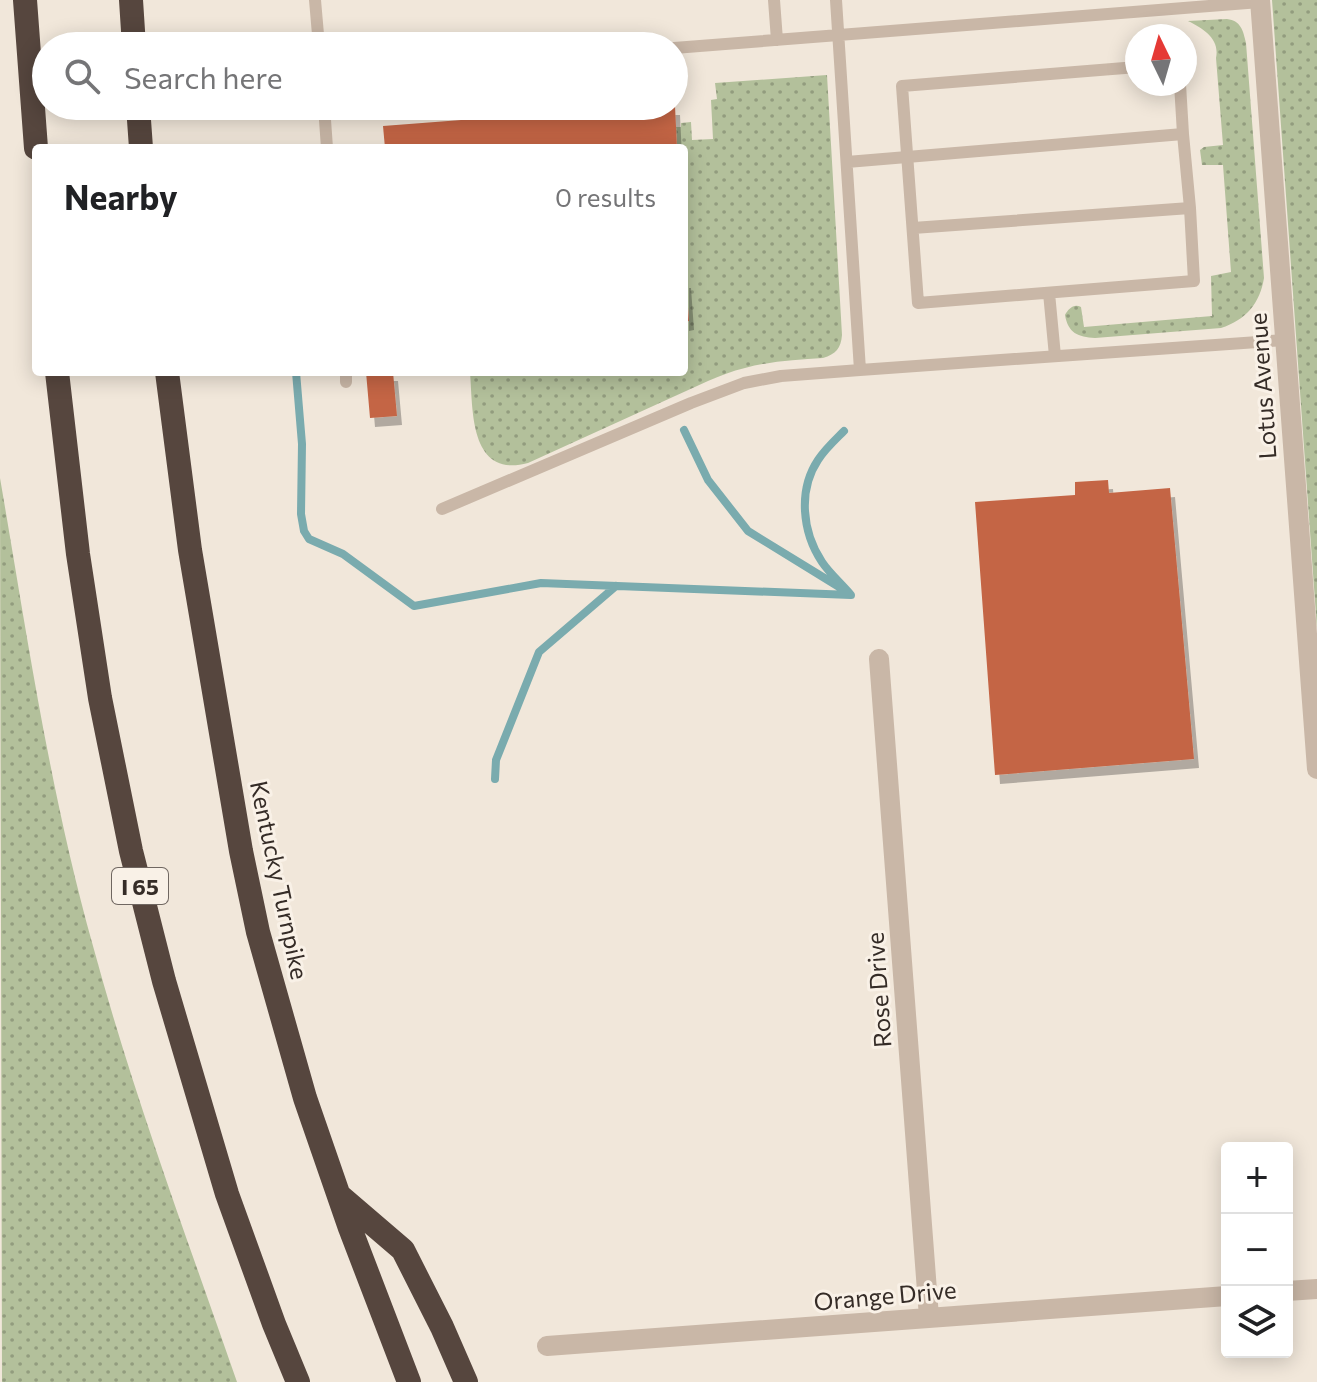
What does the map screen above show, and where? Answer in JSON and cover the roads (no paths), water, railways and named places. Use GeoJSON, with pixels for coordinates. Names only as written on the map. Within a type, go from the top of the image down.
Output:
{"type":"FeatureCollection","features":[{"type":"Feature","properties":{"kind":"highway"},"geometry":{"type":"LineString","coordinates":[[25,0],[32,94]]}},
{"type":"Feature","properties":{"kind":"highway"},"geometry":{"type":"LineString","coordinates":[[131,0],[133,32]]}},
{"type":"Feature","properties":{"kind":"highway"},"geometry":{"type":"LineString","coordinates":[[34,120],[36,144]]}},
{"type":"Feature","properties":{"kind":"highway"},"geometry":{"type":"LineString","coordinates":[[139,120],[141,144]]}},
{"type":"Feature","properties":{"kind":"highway","name":"I 65"},"geometry":{"type":"LineString","coordinates":[[57,376],[78,554],[100,698],[131,851],[164,981],[227,1194],[298,1382]]}},
{"type":"Feature","properties":{"kind":"highway","name":"Kentucky Turnpike"},"geometry":{"type":"LineString","coordinates":[[168,376],[190,550],[258,932],[301,1083],[409,1382]]}},
{"type":"Feature","properties":{"kind":"highway"},"geometry":{"type":"LineString","coordinates":[[339,1194],[403,1250],[466,1382]]}},
{"type":"Feature","properties":{"kind":"street","name":"Lotus Avenue"},"geometry":{"type":"LineString","coordinates":[[1260,1],[1317,769]]}},
{"type":"Feature","properties":{"kind":"street","name":"Rose Drive"},"geometry":{"type":"LineString","coordinates":[[879,659],[929,1317]]}},
{"type":"Feature","properties":{"kind":"street"},"geometry":{"type":"LineString","coordinates":[[1293,1291],[1317,1289]]}},
{"type":"Feature","properties":{"kind":"street","name":"Orange Drive"},"geometry":{"type":"LineString","coordinates":[[547,1346],[1221,1296]]}},
{"type":"Feature","properties":{"kind":"lane"},"geometry":{"type":"LineString","coordinates":[[315,0],[318,32]]}},
{"type":"Feature","properties":{"kind":"lane"},"geometry":{"type":"LineString","coordinates":[[774,0],[777,40]]}},
{"type":"Feature","properties":{"kind":"lane"},"geometry":{"type":"LineString","coordinates":[[836,0],[860,370]]}},
{"type":"Feature","properties":{"kind":"lane"},"geometry":{"type":"LineString","coordinates":[[688,47],[1260,1]]}},
{"type":"Feature","properties":{"kind":"lane"},"geometry":{"type":"LineString","coordinates":[[1125,68],[902,86],[918,303],[1194,281],[1181,96]]}},
{"type":"Feature","properties":{"kind":"lane"},"geometry":{"type":"LineString","coordinates":[[325,120],[327,144]]}},
{"type":"Feature","properties":{"kind":"lane"},"geometry":{"type":"LineString","coordinates":[[847,162],[1183,134]]}},
{"type":"Feature","properties":{"kind":"lane"},"geometry":{"type":"LineString","coordinates":[[913,228],[1190,208]]}},
{"type":"Feature","properties":{"kind":"lane"},"geometry":{"type":"LineString","coordinates":[[1049,293],[1055,356]]}},
{"type":"Feature","properties":{"kind":"lane"},"geometry":{"type":"LineString","coordinates":[[442,509],[744,383],[781,376],[1285,340]]}},
{"type":"Feature","properties":{"kind":"waterway"},"geometry":{"type":"LineString","coordinates":[[296,376],[304,531],[309,539],[343,554],[414,606],[541,583],[851,595],[815,550],[805,511],[807,484],[812,472],[824,452],[844,431]]}},
{"type":"Feature","properties":{"kind":"waterway"},"geometry":{"type":"LineString","coordinates":[[684,430],[708,480],[748,531],[844,590]]}},
{"type":"Feature","properties":{"kind":"waterway"},"geometry":{"type":"LineString","coordinates":[[495,779],[496,760],[539,652],[616,586]]}}]}
